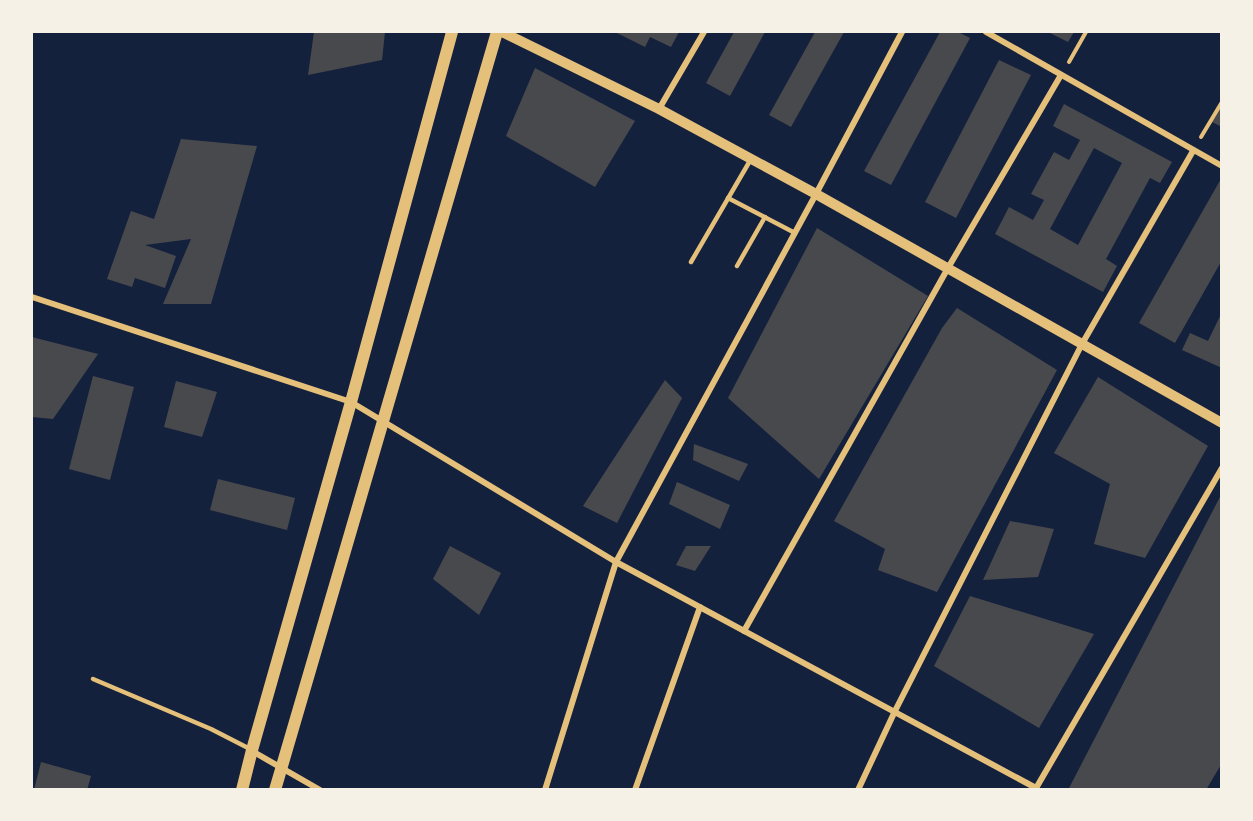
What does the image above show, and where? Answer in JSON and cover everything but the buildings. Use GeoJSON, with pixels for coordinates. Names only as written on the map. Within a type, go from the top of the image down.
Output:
{"type":"FeatureCollection","features":[{"type":"Feature","properties":{"kind":"main road"},"geometry":{"type":"LineString","coordinates":[[242,789],[452,32]]}},
{"type":"Feature","properties":{"kind":"main road"},"geometry":{"type":"LineString","coordinates":[[275,789],[497,32]]}},
{"type":"Feature","properties":{"kind":"street"},"geometry":{"type":"LineString","coordinates":[[502,32],[659,109],[816,194],[1221,423]]}},
{"type":"Feature","properties":{"kind":"street"},"geometry":{"type":"LineString","coordinates":[[659,109],[704,32]]}},
{"type":"Feature","properties":{"kind":"street"},"geometry":{"type":"LineString","coordinates":[[544,789],[616,562],[902,32]]}},
{"type":"Feature","properties":{"kind":"street"},"geometry":{"type":"LineString","coordinates":[[986,32],[1221,166]]}},
{"type":"Feature","properties":{"kind":"street"},"geometry":{"type":"LineString","coordinates":[[744,631],[948,268],[1062,75]]}},
{"type":"Feature","properties":{"kind":"street"},"geometry":{"type":"LineString","coordinates":[[858,789],[895,711],[1082,344],[1193,151]]}},
{"type":"Feature","properties":{"kind":"street"},"geometry":{"type":"LineString","coordinates":[[32,297],[351,402],[616,562],[895,711],[1035,789],[1221,468]]}},
{"type":"Feature","properties":{"kind":"street"},"geometry":{"type":"LineString","coordinates":[[635,789],[700,607]]}},
{"type":"Feature","properties":{"kind":"street"},"geometry":{"type":"LineString","coordinates":[[252,750],[320,789]]}},
{"type":"Feature","properties":{"kind":"lane"},"geometry":{"type":"LineString","coordinates":[[691,262],[751,159]]}},
{"type":"Feature","properties":{"kind":"lane"},"geometry":{"type":"LineString","coordinates":[[728,198],[795,233]]}},
{"type":"Feature","properties":{"kind":"lane"},"geometry":{"type":"LineString","coordinates":[[737,266],[765,217]]}},
{"type":"Feature","properties":{"kind":"lane"},"geometry":{"type":"LineString","coordinates":[[93,679],[211,729],[252,750]]}},
{"type":"Feature","properties":{"kind":"path"},"geometry":{"type":"LineString","coordinates":[[1062,75],[1086,32]]}},
{"type":"Feature","properties":{"kind":"path"},"geometry":{"type":"LineString","coordinates":[[1193,151],[1221,102]]}}]}
